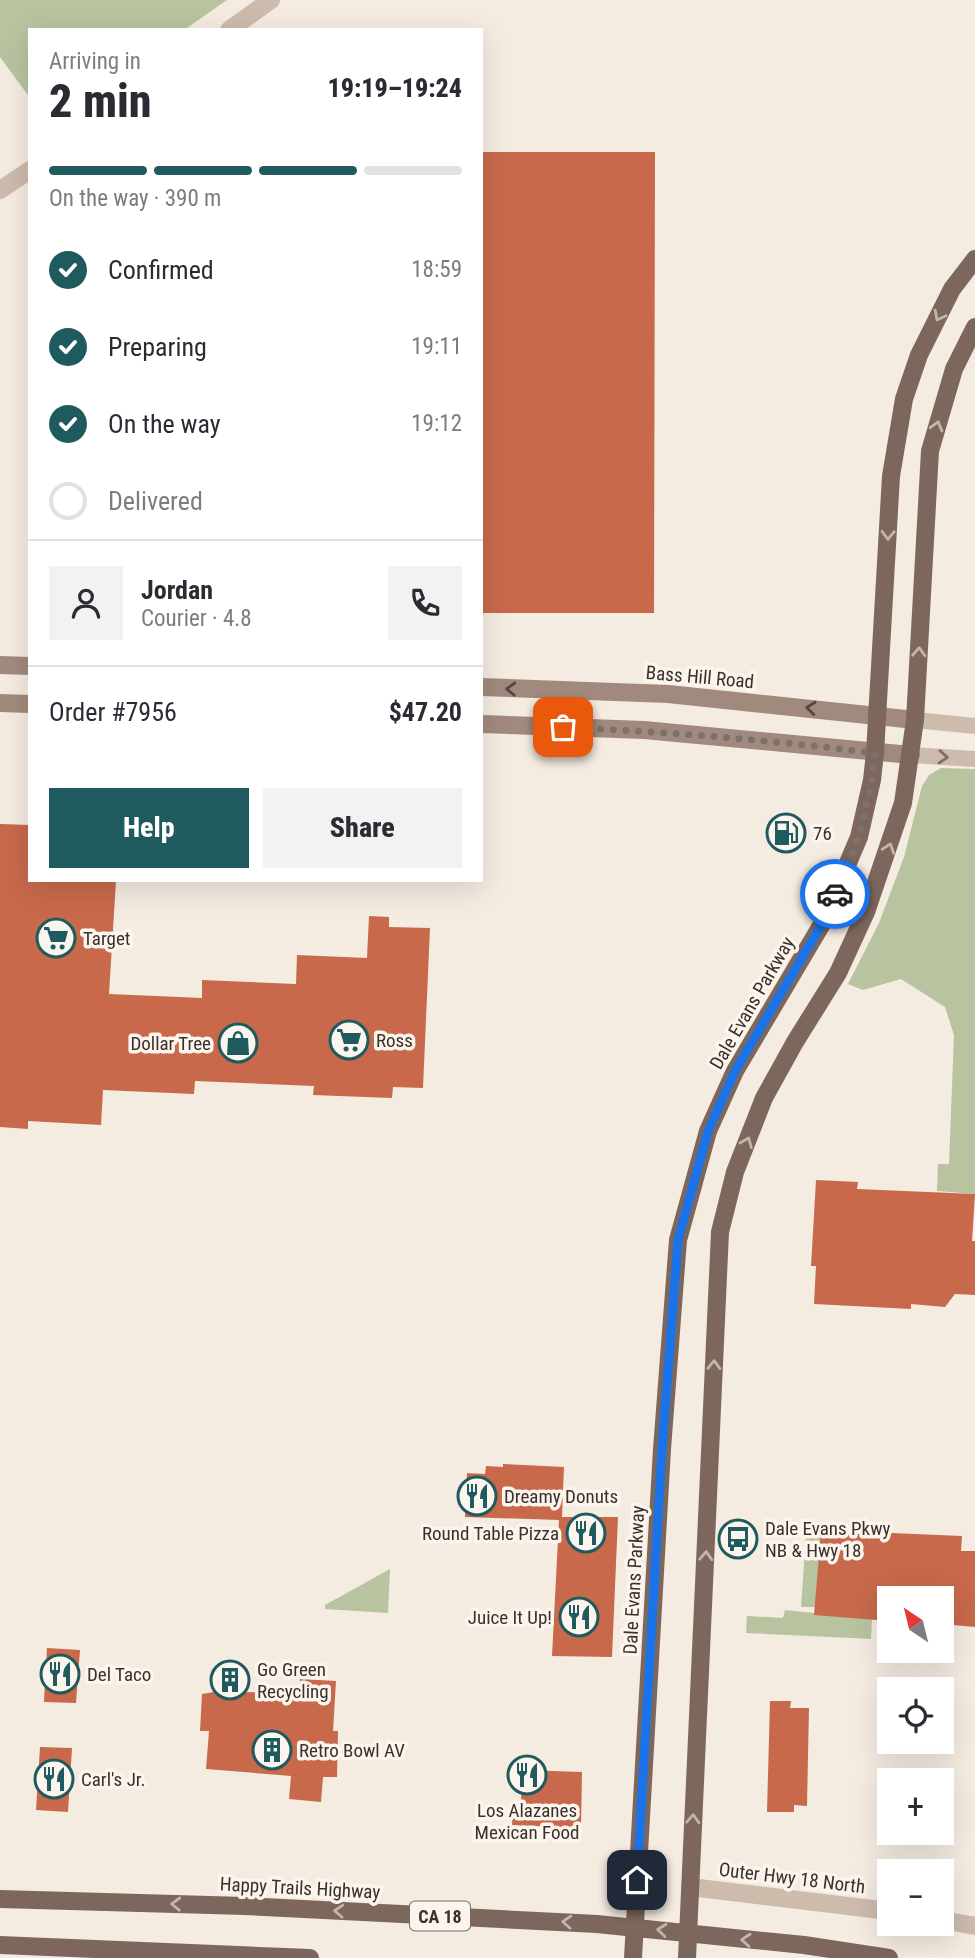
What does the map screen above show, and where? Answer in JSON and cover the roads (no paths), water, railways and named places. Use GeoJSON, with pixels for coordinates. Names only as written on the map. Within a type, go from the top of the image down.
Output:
{"type":"FeatureCollection","features":[{"type":"Feature","properties":{"kind":"main road","name":"Dale Evans Parkway"},"geometry":{"type":"LineString","coordinates":[[633,1958],[662,1449],[678,1240],[708,1131],[730,1083],[822,924],[859,837],[872,780],[875,753],[891,476],[904,399],[919,355],[952,289],[975,259]]}},
{"type":"Feature","properties":{"kind":"main road"},"geometry":{"type":"LineString","coordinates":[[687,1958],[720,1232],[735,1172],[764,1098],[838,973],[866,912],[903,803],[915,720],[930,451],[954,369],[975,327]]}},
{"type":"Feature","properties":{"kind":"main road"},"geometry":{"type":"LineString","coordinates":[[0,665],[28,666]]}},
{"type":"Feature","properties":{"kind":"main road","name":"Bass Hill Road"},"geometry":{"type":"LineString","coordinates":[[483,687],[668,694],[915,720]]}},
{"type":"Feature","properties":{"kind":"main road"},"geometry":{"type":"LineString","coordinates":[[0,703],[28,704]]}},
{"type":"Feature","properties":{"kind":"main road"},"geometry":{"type":"LineString","coordinates":[[483,724],[644,730],[911,755]]}},
{"type":"Feature","properties":{"kind":"main road","name":"Happy Trails Highway"},"geometry":{"type":"LineString","coordinates":[[0,1899],[245,1906],[635,1927],[804,1945],[889,1958]]}},
{"type":"Feature","properties":{"kind":"main road"},"geometry":{"type":"LineString","coordinates":[[0,1945],[310,1958]]}},
{"type":"Feature","properties":{"kind":"street"},"geometry":{"type":"LineString","coordinates":[[232,28],[271,0]]}},
{"type":"Feature","properties":{"kind":"street"},"geometry":{"type":"LineString","coordinates":[[0,190],[28,171]]}},
{"type":"Feature","properties":{"kind":"street"},"geometry":{"type":"LineString","coordinates":[[915,720],[975,726]]}},
{"type":"Feature","properties":{"kind":"street"},"geometry":{"type":"LineString","coordinates":[[911,755],[975,759]]}},
{"type":"Feature","properties":{"kind":"street","name":"Outer Hwy 18 North"},"geometry":{"type":"LineString","coordinates":[[690,1887],[877,1910]]}},
{"type":"Feature","properties":{"kind":"street"},"geometry":{"type":"LineString","coordinates":[[954,1922],[975,1926]]}},
{"type":"Feature","properties":{"kind":"place","name":"76"},"geometry":{"type":"Point","coordinates":[786,833]}},
{"type":"Feature","properties":{"kind":"place","name":"Target"},"geometry":{"type":"Point","coordinates":[56,938]}},
{"type":"Feature","properties":{"kind":"place","name":"Ross"},"geometry":{"type":"Point","coordinates":[349,1040]}},
{"type":"Feature","properties":{"kind":"place","name":"Dollar Tree"},"geometry":{"type":"Point","coordinates":[238,1043]}},
{"type":"Feature","properties":{"kind":"place","name":"Dreamy Donuts"},"geometry":{"type":"Point","coordinates":[477,1496]}},
{"type":"Feature","properties":{"kind":"place","name":"Round Table Pizza"},"geometry":{"type":"Point","coordinates":[586,1533]}},
{"type":"Feature","properties":{"kind":"place","name":"Dale Evans Pkwy NB & Hwy 18"},"geometry":{"type":"Point","coordinates":[738,1539]}},
{"type":"Feature","properties":{"kind":"place","name":"Juice It Up!"},"geometry":{"type":"Point","coordinates":[579,1617]}},
{"type":"Feature","properties":{"kind":"place","name":"Del Taco"},"geometry":{"type":"Point","coordinates":[60,1674]}},
{"type":"Feature","properties":{"kind":"place","name":"Go Green Recycling"},"geometry":{"type":"Point","coordinates":[230,1680]}},
{"type":"Feature","properties":{"kind":"place","name":"Retro Bowl AV"},"geometry":{"type":"Point","coordinates":[272,1750]}},
{"type":"Feature","properties":{"kind":"place","name":"Los Alazanes Mexican Food"},"geometry":{"type":"Point","coordinates":[527,1775]}},
{"type":"Feature","properties":{"kind":"place","name":"Carl's Jr."},"geometry":{"type":"Point","coordinates":[54,1779]}}]}
